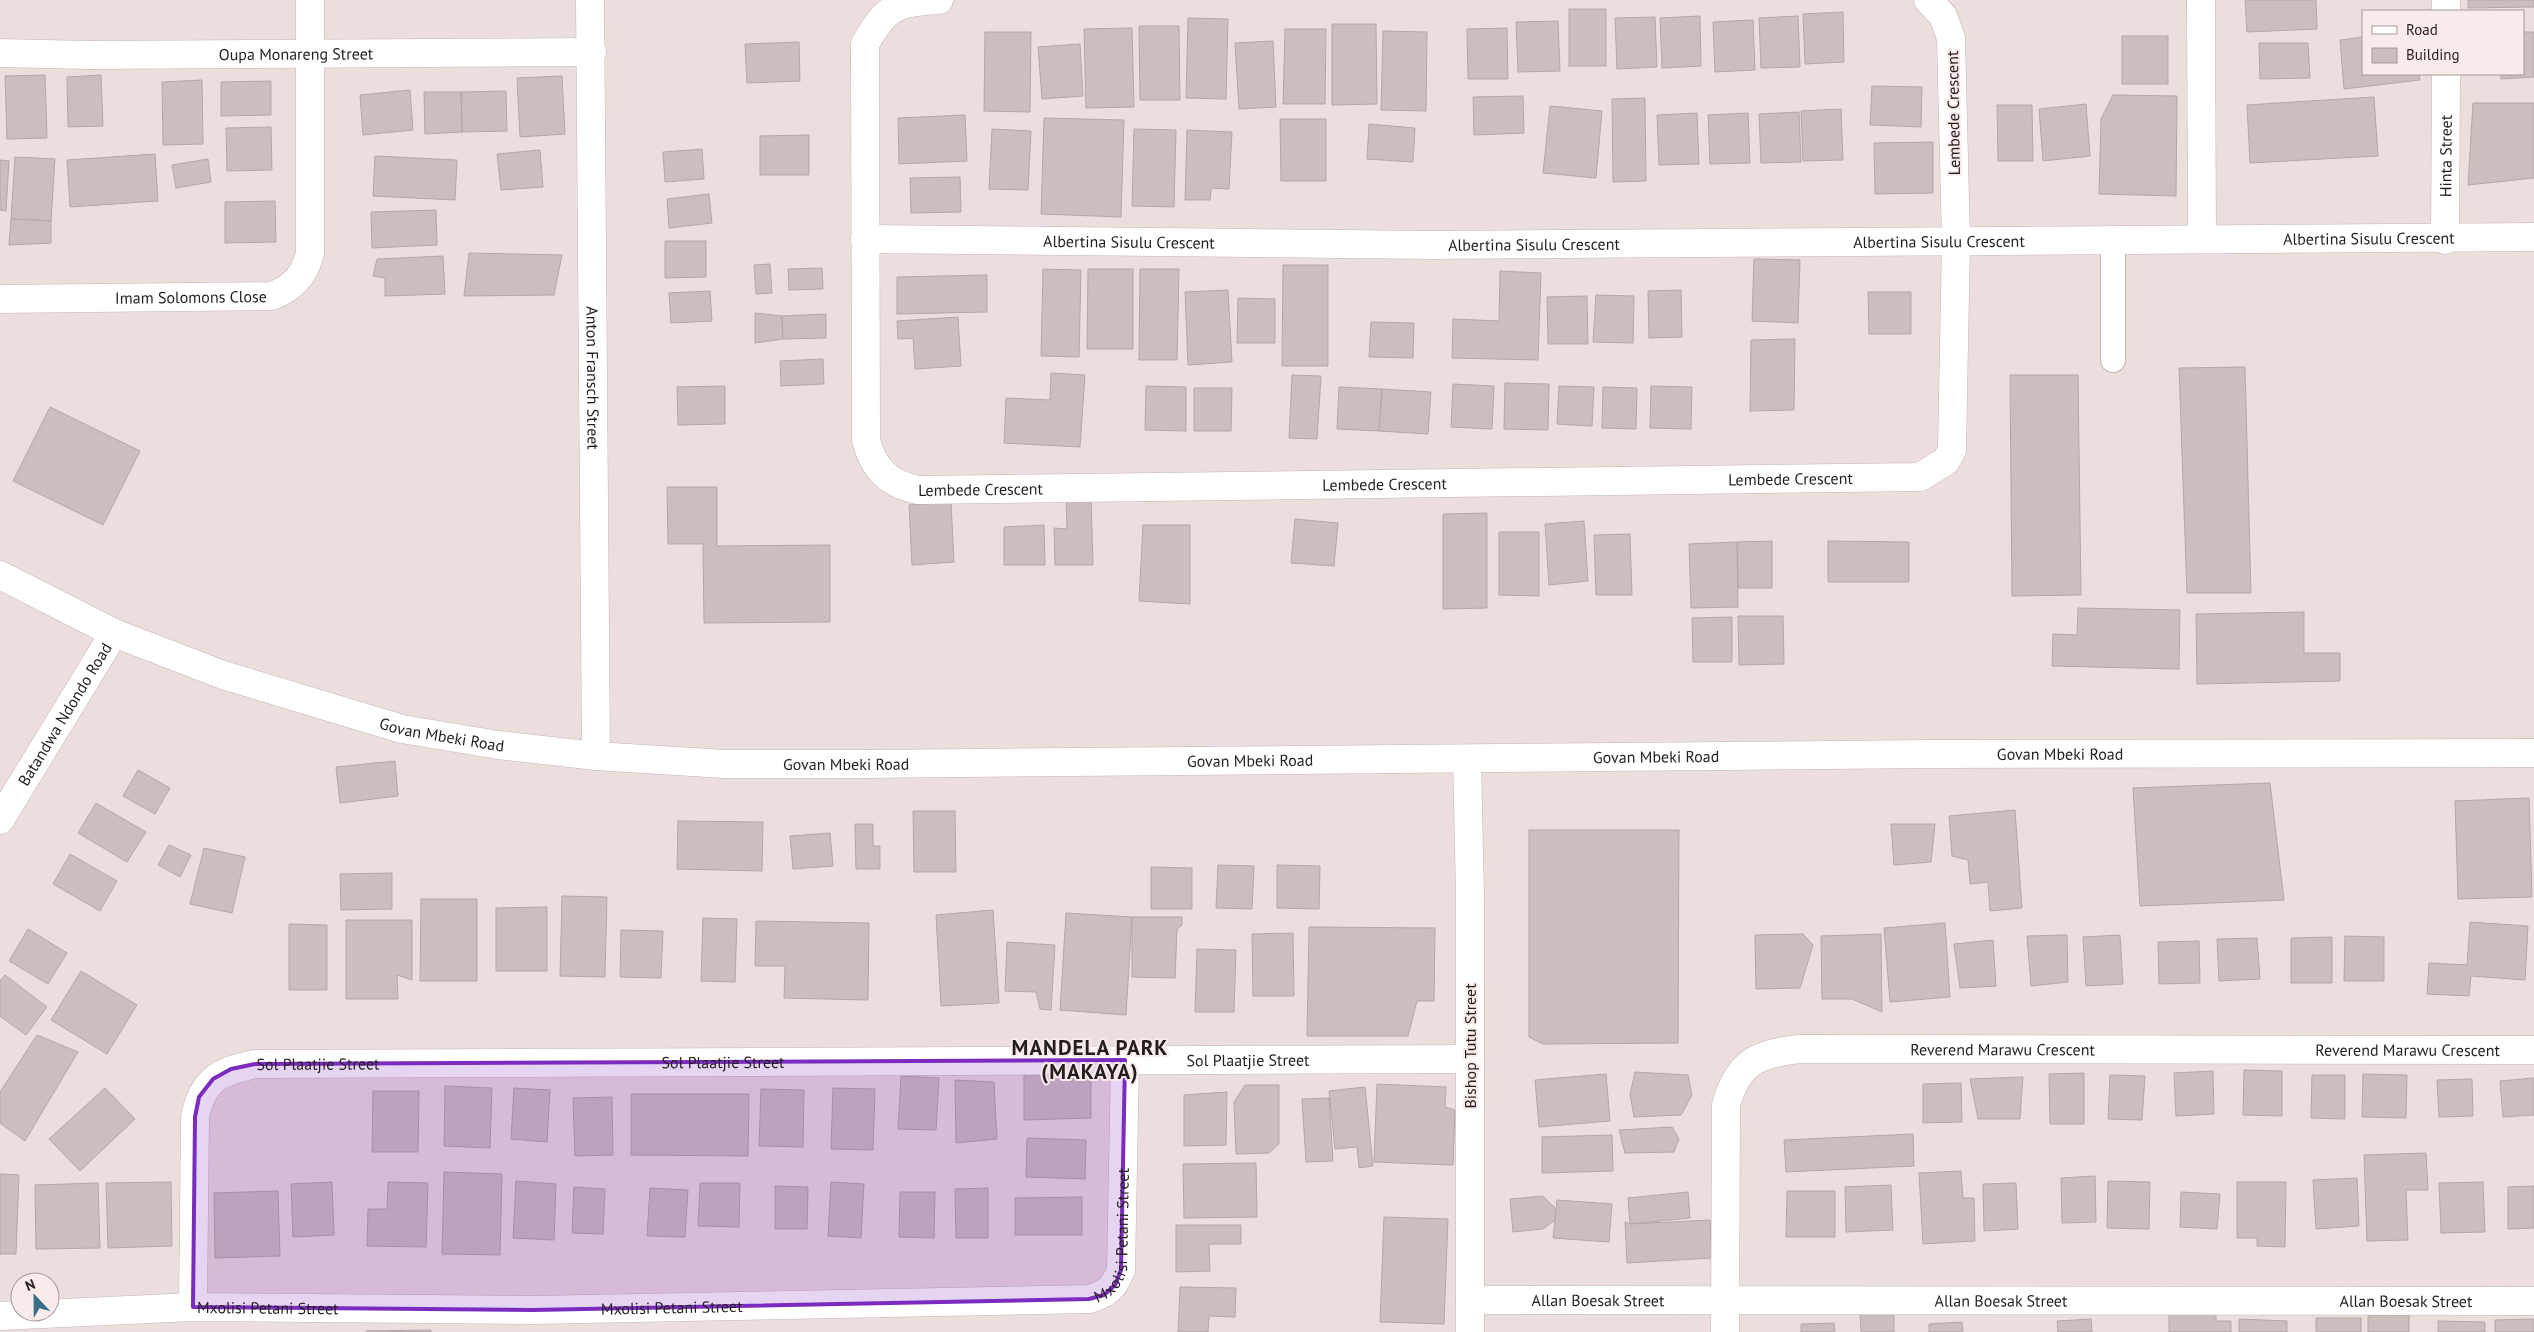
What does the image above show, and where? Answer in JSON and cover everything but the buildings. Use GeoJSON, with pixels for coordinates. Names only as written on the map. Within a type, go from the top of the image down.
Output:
{"type":"FeatureCollection","features":[{"type":"Feature","properties":{"kind":"street","name":"Imam Solomons Close"},"geometry":{"type":"LineString","coordinates":[[0,299],[272,296],[285,290],[307,268],[310,252],[310,0]]}},
{"type":"Feature","properties":{"kind":"street","name":"Anton Fransch Street"},"geometry":{"type":"LineString","coordinates":[[590,0],[592,52],[596,756]]}},
{"type":"Feature","properties":{"kind":"street","name":"Lembede Crescent"},"geometry":{"type":"LineString","coordinates":[[939,0],[906,2],[887,12],[876,24],[865,44],[866,440],[877,469],[889,480],[903,487],[918,490],[1920,477],[1946,461],[1952,450],[1956,240],[1951,38],[1943,16],[1928,0]]}},
{"type":"Feature","properties":{"kind":"street"},"geometry":{"type":"LineString","coordinates":[[2201,0],[2202,238]]}},
{"type":"Feature","properties":{"kind":"street","name":"Oupa Monareng Street"},"geometry":{"type":"LineString","coordinates":[[0,53],[90,55],[592,52]]}},
{"type":"Feature","properties":{"kind":"street","name":"Hinta Street"},"geometry":{"type":"LineString","coordinates":[[2445,240],[2446,75]]}},
{"type":"Feature","properties":{"kind":"street","name":"Albertina Sisulu Crescent"},"geometry":{"type":"LineString","coordinates":[[865,240],[1435,245],[2202,238],[2445,240],[2534,237]]}},
{"type":"Feature","properties":{"kind":"street","name":"Govan Mbeki Road"},"geometry":{"type":"LineString","coordinates":[[0,575],[114,633],[223,675],[402,729],[498,745],[596,756],[724,764],[1931,754],[2534,753]]}},
{"type":"Feature","properties":{"kind":"street","name":"Batandwa Ndondo Road"},"geometry":{"type":"LineString","coordinates":[[0,820],[114,633]]}},
{"type":"Feature","properties":{"kind":"street","name":"Bishop Tutu Street"},"geometry":{"type":"LineString","coordinates":[[1466,759],[1470,896],[1470,1332]]}},
{"type":"Feature","properties":{"kind":"street","name":"Reverend Marawu Crescent"},"geometry":{"type":"LineString","coordinates":[[1725,1332],[1726,1105],[1738,1075],[1749,1065],[1769,1053],[1799,1049],[2534,1050]]}},
{"type":"Feature","properties":{"kind":"street","name":"Sol Plaatjie Street"},"geometry":{"type":"LineString","coordinates":[[193,1307],[195,1117],[199,1097],[213,1079],[231,1069],[255,1064],[1470,1059]]}},
{"type":"Feature","properties":{"kind":"street","name":"Mxolisi Petani Street"},"geometry":{"type":"LineString","coordinates":[[0,1316],[193,1307],[533,1321],[1089,1299],[1104,1295],[1115,1285],[1121,1270],[1125,1060]]}},
{"type":"Feature","properties":{"kind":"street","name":"Allan Boesak Street"},"geometry":{"type":"LineString","coordinates":[[1470,1300],[1725,1302],[2534,1301]]}},
{"type":"Feature","properties":{"kind":"lane"},"geometry":{"type":"LineString","coordinates":[[2113,239],[2113,360]]}},
{"type":"Feature","properties":{"kind":"highlighted area"},"geometry":{"type":"Polygon","coordinates":[[[1125,1060],[1121,1270],[1115,1285],[1104,1295],[1089,1299],[533,1310],[193,1307],[195,1117],[199,1097],[213,1079],[231,1069],[255,1064],[1125,1060]]]}},
{"type":"Feature","properties":{"kind":"district","name":"MANDELA PARK (MAKAYA)"},"geometry":{"type":"Point","coordinates":[1090,1060]}}]}
